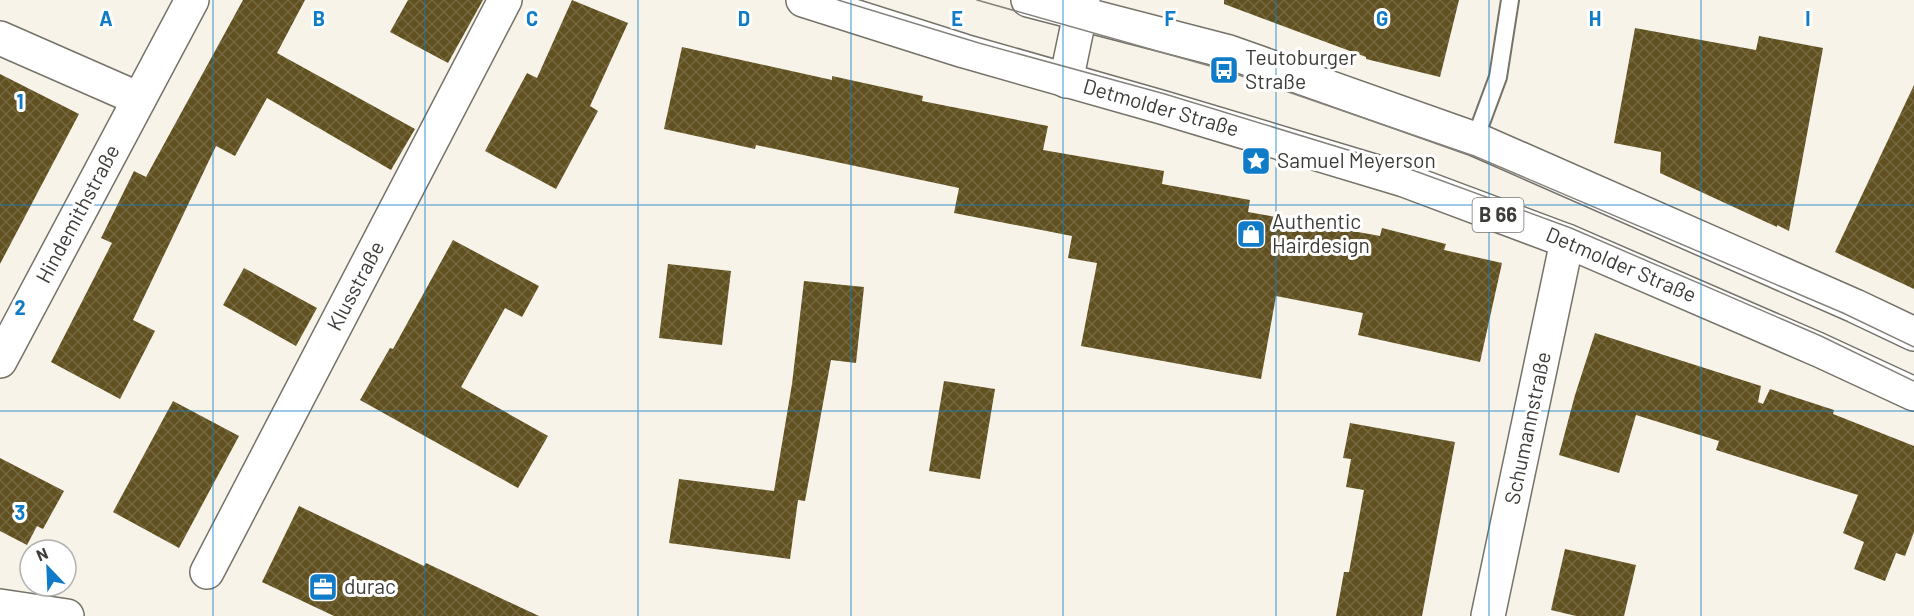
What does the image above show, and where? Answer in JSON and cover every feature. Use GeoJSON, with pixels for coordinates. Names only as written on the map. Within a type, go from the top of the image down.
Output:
{"type":"FeatureCollection","features":[{"type":"Feature","properties":{"kind":"main road","name":"Hindemithstraße"},"geometry":{"type":"LineString","coordinates":[[0,361],[192,0]]}},
{"type":"Feature","properties":{"kind":"main road","name":"Klusstraße"},"geometry":{"type":"LineString","coordinates":[[207,572],[505,0]]}},
{"type":"Feature","properties":{"kind":"main road","name":"Detmolder Straße"},"geometry":{"type":"LineString","coordinates":[[803,0],[915,36],[1404,180],[1567,241],[1819,350],[1914,394]]}},
{"type":"Feature","properties":{"kind":"main road"},"geometry":{"type":"LineString","coordinates":[[1028,0],[1081,7],[1229,52],[1475,139],[1914,334]]}},
{"type":"Feature","properties":{"kind":"main road"},"geometry":{"type":"LineString","coordinates":[[1066,81],[1081,7]]}},
{"type":"Feature","properties":{"kind":"main road"},"geometry":{"type":"LineString","coordinates":[[0,38],[139,99]]}},
{"type":"Feature","properties":{"kind":"main road","name":"Schumannstraße"},"geometry":{"type":"LineString","coordinates":[[1488,616],[1567,241]]}},
{"type":"Feature","properties":{"kind":"main road"},"geometry":{"type":"LineString","coordinates":[[0,606],[67,616]]}},
{"type":"Feature","properties":{"kind":"lane"},"geometry":{"type":"LineString","coordinates":[[1475,139],[1498,77],[1510,0]]}},
{"type":"Feature","properties":{"kind":"building"},"geometry":{"type":"Polygon","coordinates":[[[243,0],[305,0],[277,53],[415,129],[391,170],[267,98],[235,156],[216,146],[133,320],[155,331],[120,399],[51,362],[112,243],[101,238],[134,171],[146,177],[243,0]]]}},
{"type":"Feature","properties":{"kind":"building"},"geometry":{"type":"Polygon","coordinates":[[[408,0],[483,0],[448,63],[390,32],[408,0]]]}},
{"type":"Feature","properties":{"kind":"building"},"geometry":{"type":"Polygon","coordinates":[[[572,0],[628,23],[590,106],[598,111],[556,189],[485,151],[527,73],[537,78],[572,0]]]}},
{"type":"Feature","properties":{"kind":"building"},"geometry":{"type":"Polygon","coordinates":[[[1224,0],[1459,0],[1440,77],[1366,59],[1366,57],[1224,4],[1224,0]]]}},
{"type":"Feature","properties":{"kind":"building"},"geometry":{"type":"Polygon","coordinates":[[[1635,28],[1756,50],[1759,36],[1823,48],[1789,231],[1660,173],[1661,152],[1614,143],[1635,28]]]}},
{"type":"Feature","properties":{"kind":"building"},"geometry":{"type":"Polygon","coordinates":[[[682,47],[832,80],[832,76],[923,96],[922,101],[1048,126],[1043,150],[1164,171],[1162,184],[1250,200],[1248,212],[1380,236],[1382,228],[1446,244],[1444,250],[1502,263],[1480,362],[1358,335],[1363,313],[1276,296],[1261,379],[1081,346],[1097,263],[1068,258],[1072,236],[954,213],[959,188],[756,145],[755,149],[664,129],[682,47]]]}},
{"type":"Feature","properties":{"kind":"building"},"geometry":{"type":"Polygon","coordinates":[[[0,74],[79,114],[0,264],[0,74]]]}},
{"type":"Feature","properties":{"kind":"building"},"geometry":{"type":"Polygon","coordinates":[[[1914,85],[1914,289],[1835,252],[1914,85]]]}},
{"type":"Feature","properties":{"kind":"building"},"geometry":{"type":"Polygon","coordinates":[[[453,240],[539,286],[522,317],[505,308],[461,387],[548,436],[518,488],[360,400],[390,348],[393,349],[453,240]]]}},
{"type":"Feature","properties":{"kind":"building"},"geometry":{"type":"Polygon","coordinates":[[[668,264],[731,271],[722,345],[659,338],[668,264]]]}},
{"type":"Feature","properties":{"kind":"building"},"geometry":{"type":"Polygon","coordinates":[[[244,268],[317,308],[296,346],[223,305],[244,268]]]}},
{"type":"Feature","properties":{"kind":"building"},"geometry":{"type":"Polygon","coordinates":[[[804,281],[864,287],[856,363],[831,360],[805,501],[798,500],[790,559],[669,543],[679,479],[774,491],[792,384],[804,281]]]}},
{"type":"Feature","properties":{"kind":"building"},"geometry":{"type":"Polygon","coordinates":[[[1595,333],[1761,386],[1758,402],[1763,404],[1770,389],[1834,410],[1833,414],[1914,446],[1914,532],[1905,556],[1896,553],[1885,581],[1854,569],[1864,542],[1843,533],[1858,495],[1716,450],[1719,441],[1636,415],[1619,473],[1559,455],[1595,333]]]}},
{"type":"Feature","properties":{"kind":"building"},"geometry":{"type":"Polygon","coordinates":[[[944,381],[995,389],[980,479],[929,471],[944,381]]]}},
{"type":"Feature","properties":{"kind":"building"},"geometry":{"type":"Polygon","coordinates":[[[173,401],[239,436],[179,548],[113,512],[173,401]]]}},
{"type":"Feature","properties":{"kind":"building"},"geometry":{"type":"Polygon","coordinates":[[[1350,423],[1455,442],[1422,616],[1336,616],[1344,572],[1349,572],[1364,490],[1346,487],[1351,459],[1343,458],[1350,423]]]}},
{"type":"Feature","properties":{"kind":"building"},"geometry":{"type":"Polygon","coordinates":[[[0,458],[64,491],[43,529],[37,526],[31,538],[18,538],[18,540],[0,531],[0,458]]]}},
{"type":"Feature","properties":{"kind":"building"},"geometry":{"type":"Polygon","coordinates":[[[299,506],[424,566],[426,563],[539,616],[334,616],[262,582],[299,506]]]}},
{"type":"Feature","properties":{"kind":"building"},"geometry":{"type":"Polygon","coordinates":[[[1565,549],[1636,565],[1624,616],[1576,616],[1551,610],[1565,549]]]}},
{"type":"Feature","properties":{"kind":"tram line"},"geometry":{"type":"LineString","coordinates":[[838,0],[979,43],[1165,94],[1407,168],[1571,228],[1821,336],[1914,381]]}},
{"type":"Feature","properties":{"kind":"tram line"},"geometry":{"type":"LineString","coordinates":[[977,0],[1224,70],[1474,156],[1843,313],[1914,347]]}},
{"type":"Feature","properties":{"kind":"place","name":"Teutoburger Straße"},"geometry":{"type":"Point","coordinates":[1224,70]}},
{"type":"Feature","properties":{"kind":"place","name":"Samuel Meyerson"},"geometry":{"type":"Point","coordinates":[1256,161]}},
{"type":"Feature","properties":{"kind":"place","name":"Authentic Hairdesign"},"geometry":{"type":"Point","coordinates":[1251,234]}},
{"type":"Feature","properties":{"kind":"place","name":"durac"},"geometry":{"type":"Point","coordinates":[323,587]}}]}
